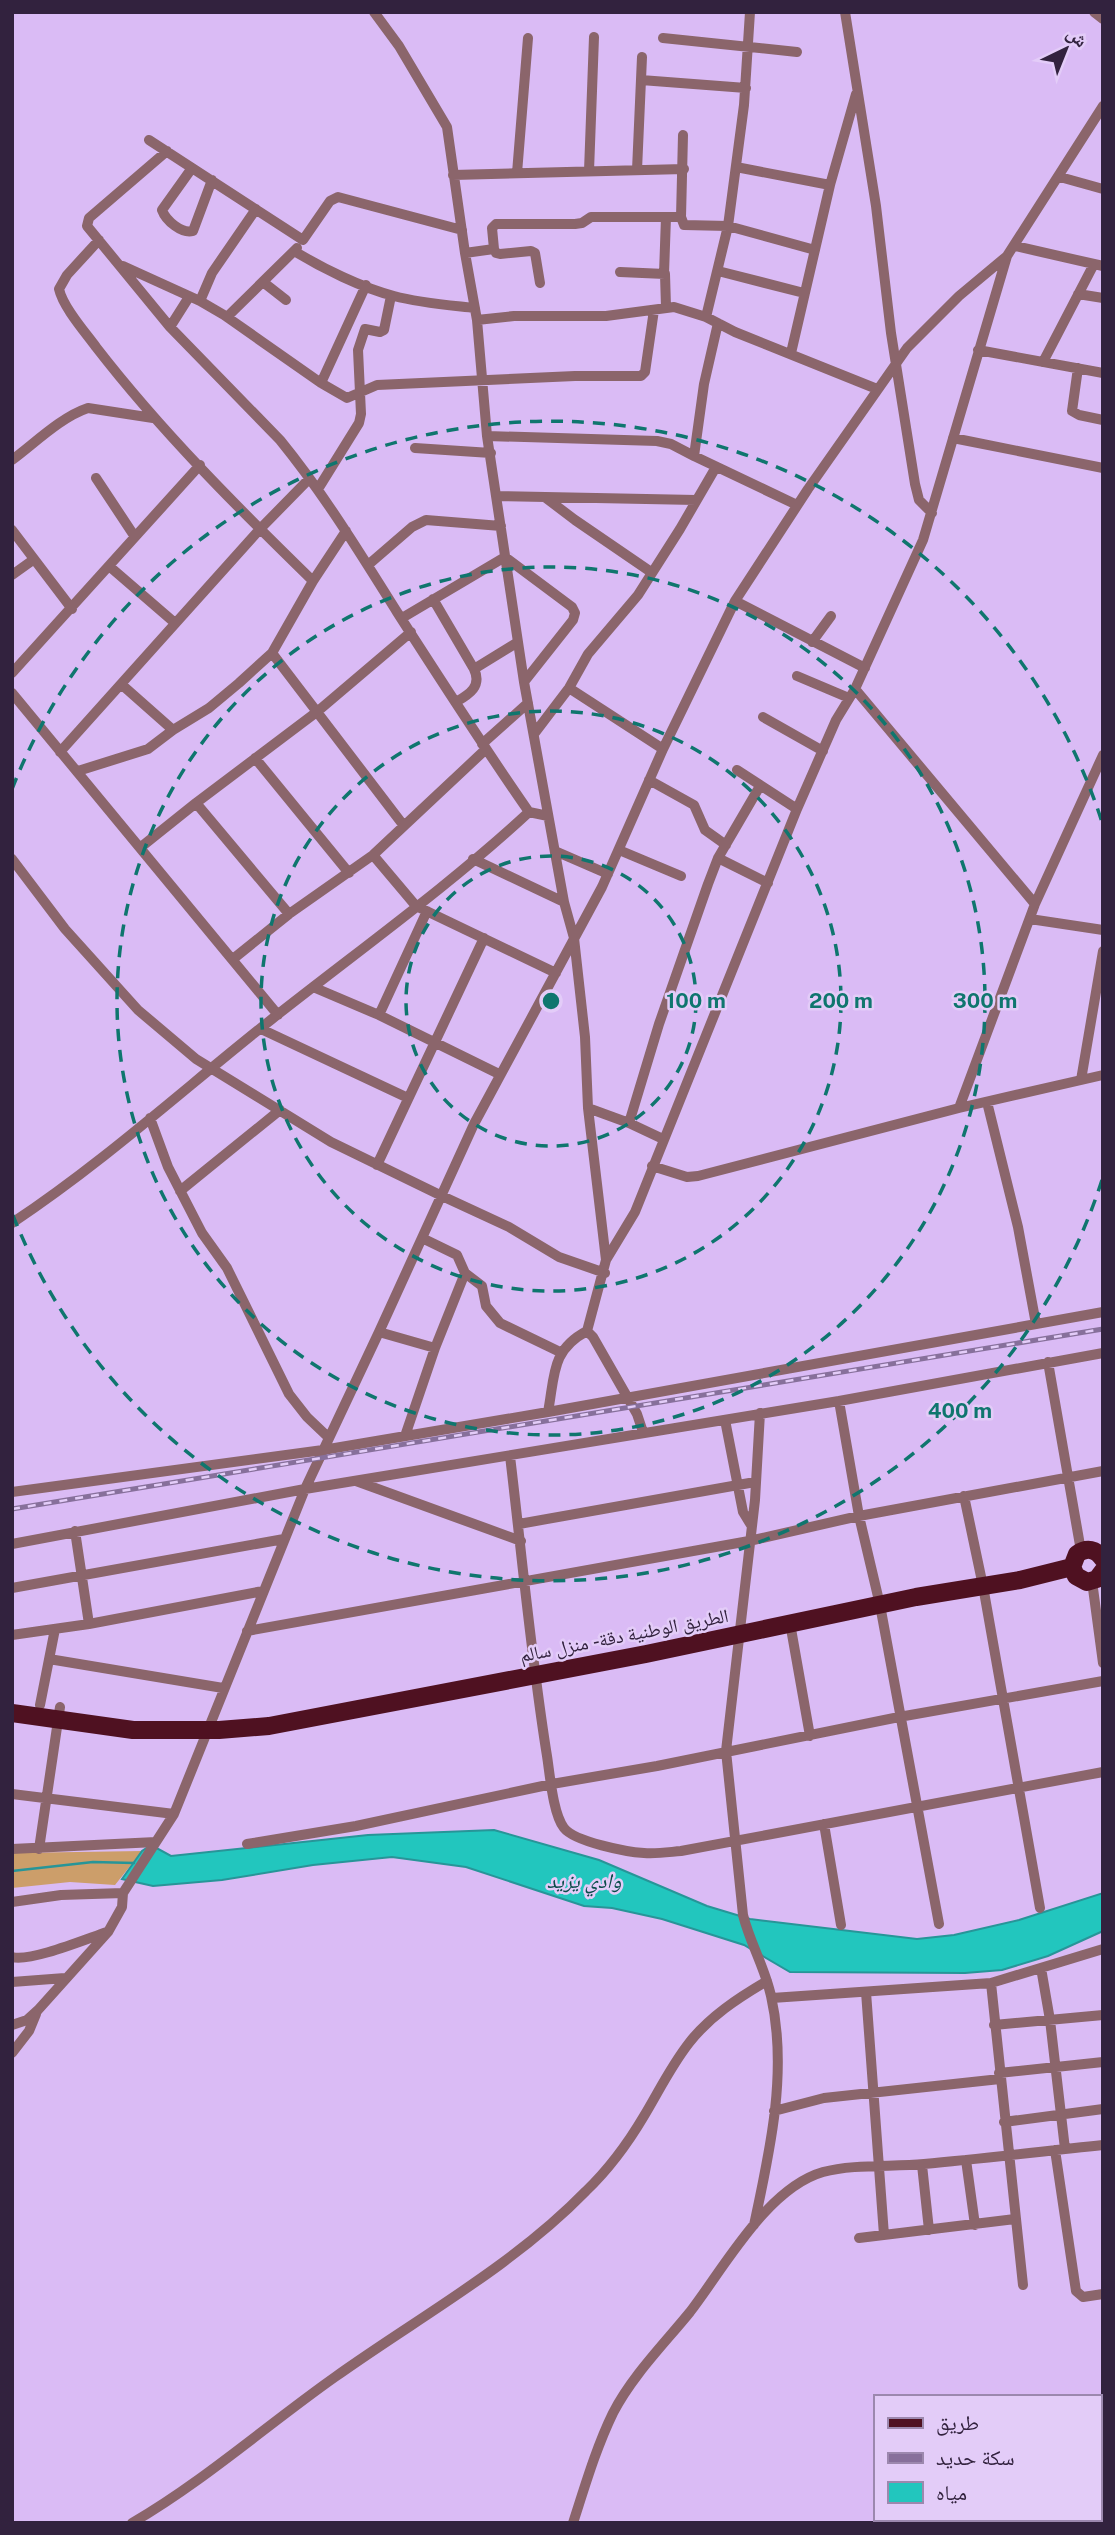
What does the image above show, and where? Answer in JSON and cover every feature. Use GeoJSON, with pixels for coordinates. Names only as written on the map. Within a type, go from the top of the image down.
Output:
{"type":"FeatureCollection","features":[{"type":"Feature","properties":{"kind":"main road"},"geometry":{"type":"LineString","coordinates":[[1097,1576],[1079,1579],[1072,1567],[1074,1558],[1081,1551],[1096,1552],[1103,1559]]}},
{"type":"Feature","properties":{"kind":"main road","name":"الطريق الوطنية دقة - منزل سالم"},"geometry":{"type":"LineString","coordinates":[[12,1713],[59,1714],[133,1730],[206,1730],[269,1726],[1072,1567]]}},
{"type":"Feature","properties":{"kind":"main road","name":"الطريق الوطنية دقة - منزل سالم"},"geometry":{"type":"LineString","coordinates":[[12,1702],[40,1705],[59,1714]]}},
{"type":"Feature","properties":{"kind":"street"},"geometry":{"type":"LineString","coordinates":[[374,12],[400,46],[446,127],[477,320],[487,436],[524,682],[564,902],[574,939],[585,1037],[588,1108],[607,1260],[587,1331],[574,1338],[560,1352],[548,1412]]}},
{"type":"Feature","properties":{"kind":"street"},"geometry":{"type":"LineString","coordinates":[[706,317],[729,226],[746,88],[751,12]]}},
{"type":"Feature","properties":{"kind":"street"},"geometry":{"type":"LineString","coordinates":[[845,12],[876,206],[888,316],[917,493],[922,505],[932,513]]}},
{"type":"Feature","properties":{"kind":"street"},"geometry":{"type":"LineString","coordinates":[[1094,12],[1103,19]]}},
{"type":"Feature","properties":{"kind":"street"},"geometry":{"type":"LineString","coordinates":[[589,171],[594,37]]}},
{"type":"Feature","properties":{"kind":"street"},"geometry":{"type":"LineString","coordinates":[[517,173],[528,38]]}},
{"type":"Feature","properties":{"kind":"street"},"geometry":{"type":"LineString","coordinates":[[663,38],[797,52]]}},
{"type":"Feature","properties":{"kind":"street"},"geometry":{"type":"LineString","coordinates":[[637,170],[642,57]]}},
{"type":"Feature","properties":{"kind":"street"},"geometry":{"type":"LineString","coordinates":[[641,80],[746,88]]}},
{"type":"Feature","properties":{"kind":"street"},"geometry":{"type":"LineString","coordinates":[[791,353],[830,185],[856,92]]}},
{"type":"Feature","properties":{"kind":"street"},"geometry":{"type":"LineString","coordinates":[[12,2025],[27,2020],[38,2010],[108,1932],[122,1907],[126,1888],[174,1814],[223,1688],[328,1437],[499,1074],[608,874],[720,627],[797,505],[877,389],[937,316],[1015,246],[1103,106]]}},
{"type":"Feature","properties":{"kind":"street"},"geometry":{"type":"LineString","coordinates":[[683,135],[681,217],[685,226],[729,226],[815,250]]}},
{"type":"Feature","properties":{"kind":"street"},"geometry":{"type":"LineString","coordinates":[[149,140],[303,240]]}},
{"type":"Feature","properties":{"kind":"street"},"geometry":{"type":"LineString","coordinates":[[167,151],[89,218],[87,226],[170,327],[280,440],[346,531],[483,747],[529,811],[548,816]]}},
{"type":"Feature","properties":{"kind":"street"},"geometry":{"type":"LineString","coordinates":[[736,167],[830,185]]}},
{"type":"Feature","properties":{"kind":"street"},"geometry":{"type":"LineString","coordinates":[[192,168],[162,210],[164,217],[174,225],[186,232],[193,231],[212,180]]}},
{"type":"Feature","properties":{"kind":"street"},"geometry":{"type":"LineString","coordinates":[[453,175],[684,169]]}},
{"type":"Feature","properties":{"kind":"street"},"geometry":{"type":"LineString","coordinates":[[1060,177],[1103,189]]}},
{"type":"Feature","properties":{"kind":"street"},"geometry":{"type":"LineString","coordinates":[[227,317],[294,251],[330,201],[338,197],[462,230]]}},
{"type":"Feature","properties":{"kind":"street"},"geometry":{"type":"LineString","coordinates":[[170,327],[194,299],[256,209]]}},
{"type":"Feature","properties":{"kind":"street"},"geometry":{"type":"LineString","coordinates":[[540,283],[537,255],[533,252],[500,254],[494,249],[492,228],[496,224],[575,224],[591,217],[681,217]]}},
{"type":"Feature","properties":{"kind":"street"},"geometry":{"type":"LineString","coordinates":[[666,217],[666,307]]}},
{"type":"Feature","properties":{"kind":"street"},"geometry":{"type":"LineString","coordinates":[[99,240],[63,280],[60,293],[88,337],[153,418],[313,581]]}},
{"type":"Feature","properties":{"kind":"street"},"geometry":{"type":"LineString","coordinates":[[1015,246],[1098,265],[1078,294],[1043,362]]}},
{"type":"Feature","properties":{"kind":"street"},"geometry":{"type":"LineString","coordinates":[[465,253],[494,249]]}},
{"type":"Feature","properties":{"kind":"street"},"geometry":{"type":"LineString","coordinates":[[294,251],[313,263],[391,296],[475,308]]}},
{"type":"Feature","properties":{"kind":"street"},"geometry":{"type":"LineString","coordinates":[[607,1260],[630,1222],[797,809],[836,720],[865,668],[923,540],[1007,256]]}},
{"type":"Feature","properties":{"kind":"street"},"geometry":{"type":"LineString","coordinates":[[121,265],[227,317],[321,383],[348,398],[377,384],[641,376],[645,372],[654,310]]}},
{"type":"Feature","properties":{"kind":"street"},"geometry":{"type":"LineString","coordinates":[[718,271],[804,293]]}},
{"type":"Feature","properties":{"kind":"street"},"geometry":{"type":"LineString","coordinates":[[620,272],[664,274]]}},
{"type":"Feature","properties":{"kind":"street"},"geometry":{"type":"LineString","coordinates":[[263,282],[286,300]]}},
{"type":"Feature","properties":{"kind":"street"},"geometry":{"type":"LineString","coordinates":[[321,383],[366,285]]}},
{"type":"Feature","properties":{"kind":"street"},"geometry":{"type":"LineString","coordinates":[[1078,294],[1103,298]]}},
{"type":"Feature","properties":{"kind":"street"},"geometry":{"type":"LineString","coordinates":[[318,489],[359,424],[361,414],[358,350],[363,331],[367,329],[382,332],[391,296]]}},
{"type":"Feature","properties":{"kind":"street"},"geometry":{"type":"LineString","coordinates":[[477,320],[514,316],[606,316],[666,307],[688,310],[877,389]]}},
{"type":"Feature","properties":{"kind":"street"},"geometry":{"type":"LineString","coordinates":[[694,457],[706,373],[718,323]]}},
{"type":"Feature","properties":{"kind":"street"},"geometry":{"type":"LineString","coordinates":[[978,350],[1103,373]]}},
{"type":"Feature","properties":{"kind":"street"},"geometry":{"type":"LineString","coordinates":[[1078,368],[1072,411],[1103,420]]}},
{"type":"Feature","properties":{"kind":"street"},"geometry":{"type":"LineString","coordinates":[[12,460],[88,408],[153,418]]}},
{"type":"Feature","properties":{"kind":"street"},"geometry":{"type":"LineString","coordinates":[[487,436],[657,441],[671,444],[797,505]]}},
{"type":"Feature","properties":{"kind":"street"},"geometry":{"type":"LineString","coordinates":[[953,438],[1103,468]]}},
{"type":"Feature","properties":{"kind":"street"},"geometry":{"type":"LineString","coordinates":[[415,448],[491,453]]}},
{"type":"Feature","properties":{"kind":"street"},"geometry":{"type":"LineString","coordinates":[[12,673],[200,465]]}},
{"type":"Feature","properties":{"kind":"street"},"geometry":{"type":"LineString","coordinates":[[534,734],[569,688],[580,666],[638,595],[716,467]]}},
{"type":"Feature","properties":{"kind":"street"},"geometry":{"type":"LineString","coordinates":[[96,478],[135,537]]}},
{"type":"Feature","properties":{"kind":"street"},"geometry":{"type":"LineString","coordinates":[[60,752],[260,529],[309,479]]}},
{"type":"Feature","properties":{"kind":"street"},"geometry":{"type":"LineString","coordinates":[[496,496],[696,500]]}},
{"type":"Feature","properties":{"kind":"street"},"geometry":{"type":"LineString","coordinates":[[547,498],[651,572]]}},
{"type":"Feature","properties":{"kind":"street"},"geometry":{"type":"LineString","coordinates":[[368,565],[412,527],[426,520],[501,526]]}},
{"type":"Feature","properties":{"kind":"street"},"geometry":{"type":"LineString","coordinates":[[12,530],[72,609]]}},
{"type":"Feature","properties":{"kind":"street"},"geometry":{"type":"LineString","coordinates":[[78,771],[148,749],[209,708],[272,653],[313,581],[346,531]]}},
{"type":"Feature","properties":{"kind":"street"},"geometry":{"type":"LineString","coordinates":[[401,618],[505,557]]}},
{"type":"Feature","properties":{"kind":"street"},"geometry":{"type":"LineString","coordinates":[[505,557],[572,607],[575,613],[573,620],[524,682]]}},
{"type":"Feature","properties":{"kind":"street"},"geometry":{"type":"LineString","coordinates":[[12,575],[33,559]]}},
{"type":"Feature","properties":{"kind":"street"},"geometry":{"type":"LineString","coordinates":[[109,566],[176,623]]}},
{"type":"Feature","properties":{"kind":"street"},"geometry":{"type":"LineString","coordinates":[[433,599],[477,678],[475,687],[456,702]]}},
{"type":"Feature","properties":{"kind":"street"},"geometry":{"type":"LineString","coordinates":[[735,601],[865,668]]}},
{"type":"Feature","properties":{"kind":"street"},"geometry":{"type":"LineString","coordinates":[[812,642],[831,616]]}},
{"type":"Feature","properties":{"kind":"street"},"geometry":{"type":"LineString","coordinates":[[141,847],[317,712],[411,632]]}},
{"type":"Feature","properties":{"kind":"street"},"geometry":{"type":"LineString","coordinates":[[474,669],[518,642]]}},
{"type":"Feature","properties":{"kind":"street"},"geometry":{"type":"LineString","coordinates":[[272,653],[404,826]]}},
{"type":"Feature","properties":{"kind":"street"},"geometry":{"type":"LineString","coordinates":[[797,676],[852,693],[1035,904]]}},
{"type":"Feature","properties":{"kind":"street"},"geometry":{"type":"LineString","coordinates":[[121,684],[173,730]]}},
{"type":"Feature","properties":{"kind":"street"},"geometry":{"type":"LineString","coordinates":[[569,688],[663,749]]}},
{"type":"Feature","properties":{"kind":"street"},"geometry":{"type":"LineString","coordinates":[[12,693],[278,1015]]}},
{"type":"Feature","properties":{"kind":"street"},"geometry":{"type":"LineString","coordinates":[[233,959],[373,855],[528,703]]}},
{"type":"Feature","properties":{"kind":"street"},"geometry":{"type":"LineString","coordinates":[[763,717],[823,751]]}},
{"type":"Feature","properties":{"kind":"street"},"geometry":{"type":"LineString","coordinates":[[959,1108],[1035,904],[1103,755]]}},
{"type":"Feature","properties":{"kind":"street"},"geometry":{"type":"LineString","coordinates":[[255,758],[349,873]]}},
{"type":"Feature","properties":{"kind":"street"},"geometry":{"type":"LineString","coordinates":[[737,770],[797,809]]}},
{"type":"Feature","properties":{"kind":"street"},"geometry":{"type":"LineString","coordinates":[[649,780],[694,805],[705,830],[726,845]]}},
{"type":"Feature","properties":{"kind":"street"},"geometry":{"type":"LineString","coordinates":[[629,1123],[662,1014],[718,859],[761,786]]}},
{"type":"Feature","properties":{"kind":"street"},"geometry":{"type":"LineString","coordinates":[[196,803],[289,915]]}},
{"type":"Feature","properties":{"kind":"street"},"geometry":{"type":"LineString","coordinates":[[12,1223],[60,1191],[416,906],[529,811]]}},
{"type":"Feature","properties":{"kind":"street"},"geometry":{"type":"LineString","coordinates":[[619,850],[681,876]]}},
{"type":"Feature","properties":{"kind":"street"},"geometry":{"type":"LineString","coordinates":[[555,851],[608,874]]}},
{"type":"Feature","properties":{"kind":"street"},"geometry":{"type":"LineString","coordinates":[[373,855],[416,906],[556,973]]}},
{"type":"Feature","properties":{"kind":"street"},"geometry":{"type":"LineString","coordinates":[[12,859],[65,929],[138,1010],[196,1059],[331,1142],[509,1227],[559,1257],[605,1273]]}},
{"type":"Feature","properties":{"kind":"street"},"geometry":{"type":"LineString","coordinates":[[473,859],[564,902]]}},
{"type":"Feature","properties":{"kind":"street"},"geometry":{"type":"LineString","coordinates":[[718,859],[768,883]]}},
{"type":"Feature","properties":{"kind":"street"},"geometry":{"type":"LineString","coordinates":[[379,1015],[427,911]]}},
{"type":"Feature","properties":{"kind":"street"},"geometry":{"type":"LineString","coordinates":[[1030,919],[1103,930]]}},
{"type":"Feature","properties":{"kind":"street"},"geometry":{"type":"LineString","coordinates":[[377,1165],[484,938]]}},
{"type":"Feature","properties":{"kind":"street"},"geometry":{"type":"LineString","coordinates":[[1081,1080],[1103,951]]}},
{"type":"Feature","properties":{"kind":"street"},"geometry":{"type":"LineString","coordinates":[[313,987],[379,1015],[499,1074]]}},
{"type":"Feature","properties":{"kind":"street"},"geometry":{"type":"LineString","coordinates":[[261,1029],[408,1098]]}},
{"type":"Feature","properties":{"kind":"street"},"geometry":{"type":"LineString","coordinates":[[652,1166],[687,1177],[698,1176],[959,1108],[1103,1075]]}},
{"type":"Feature","properties":{"kind":"street"},"geometry":{"type":"LineString","coordinates":[[987,1102],[1018,1227],[1036,1324]]}},
{"type":"Feature","properties":{"kind":"street"},"geometry":{"type":"LineString","coordinates":[[588,1108],[663,1139]]}},
{"type":"Feature","properties":{"kind":"street"},"geometry":{"type":"LineString","coordinates":[[180,1191],[280,1110]]}},
{"type":"Feature","properties":{"kind":"street"},"geometry":{"type":"LineString","coordinates":[[150,1118],[180,1191],[202,1233],[227,1268],[289,1394],[307,1417],[328,1437]]}},
{"type":"Feature","properties":{"kind":"street"},"geometry":{"type":"LineString","coordinates":[[422,1238],[455,1252],[465,1273],[482,1286],[489,1312],[500,1323],[560,1352]]}},
{"type":"Feature","properties":{"kind":"street"},"geometry":{"type":"LineString","coordinates":[[405,1436],[435,1348],[465,1273]]}},
{"type":"Feature","properties":{"kind":"street"},"geometry":{"type":"LineString","coordinates":[[12,1492],[323,1450],[1103,1312]]}},
{"type":"Feature","properties":{"kind":"street"},"geometry":{"type":"LineString","coordinates":[[587,1331],[627,1397],[643,1432]]}},
{"type":"Feature","properties":{"kind":"street"},"geometry":{"type":"LineString","coordinates":[[379,1332],[435,1348]]}},
{"type":"Feature","properties":{"kind":"street"},"geometry":{"type":"LineString","coordinates":[[12,1544],[305,1489],[839,1401],[1103,1353]]}},
{"type":"Feature","properties":{"kind":"street"},"geometry":{"type":"LineString","coordinates":[[1048,1362],[1081,1551]]}},
{"type":"Feature","properties":{"kind":"street"},"geometry":{"type":"LineString","coordinates":[[839,1401],[859,1517],[880,1605],[939,1924]]}},
{"type":"Feature","properties":{"kind":"street"},"geometry":{"type":"LineString","coordinates":[[754,2225],[769,2158],[777,2066],[772,1998],[743,1915],[726,1751],[755,1500],[760,1413]]}},
{"type":"Feature","properties":{"kind":"street"},"geometry":{"type":"LineString","coordinates":[[725,1420],[743,1512],[751,1525]]}},
{"type":"Feature","properties":{"kind":"street"},"geometry":{"type":"LineString","coordinates":[[510,1456],[534,1675],[552,1784],[563,1827],[574,1836],[644,1853],[681,1851],[1103,1772]]}},
{"type":"Feature","properties":{"kind":"street"},"geometry":{"type":"LineString","coordinates":[[247,1631],[749,1541],[964,1496],[1103,1471]]}},
{"type":"Feature","properties":{"kind":"street"},"geometry":{"type":"LineString","coordinates":[[355,1481],[521,1541]]}},
{"type":"Feature","properties":{"kind":"street"},"geometry":{"type":"LineString","coordinates":[[519,1524],[755,1482]]}},
{"type":"Feature","properties":{"kind":"street"},"geometry":{"type":"LineString","coordinates":[[964,1496],[983,1586],[1040,1908]]}},
{"type":"Feature","properties":{"kind":"street"},"geometry":{"type":"LineString","coordinates":[[75,1531],[89,1624]]}},
{"type":"Feature","properties":{"kind":"street"},"geometry":{"type":"LineString","coordinates":[[12,1588],[284,1539]]}},
{"type":"Feature","properties":{"kind":"street"},"geometry":{"type":"LineString","coordinates":[[1097,1576],[1103,1663]]}},
{"type":"Feature","properties":{"kind":"street"},"geometry":{"type":"LineString","coordinates":[[12,1635],[89,1624],[263,1591]]}},
{"type":"Feature","properties":{"kind":"street"},"geometry":{"type":"LineString","coordinates":[[790,1623],[810,1736]]}},
{"type":"Feature","properties":{"kind":"street"},"geometry":{"type":"LineString","coordinates":[[40,1705],[55,1629]]}},
{"type":"Feature","properties":{"kind":"street"},"geometry":{"type":"LineString","coordinates":[[49,1659],[223,1688]]}},
{"type":"Feature","properties":{"kind":"street"},"geometry":{"type":"LineString","coordinates":[[247,1844],[356,1825],[899,1717],[1103,1681]]}},
{"type":"Feature","properties":{"kind":"street"},"geometry":{"type":"LineString","coordinates":[[39,1849],[59,1714]]}},
{"type":"Feature","properties":{"kind":"street"},"geometry":{"type":"LineString","coordinates":[[12,1794],[174,1814]]}},
{"type":"Feature","properties":{"kind":"street"},"geometry":{"type":"LineString","coordinates":[[824,1824],[841,1925]]}},
{"type":"Feature","properties":{"kind":"street"},"geometry":{"type":"LineString","coordinates":[[12,1849],[155,1843]]}},
{"type":"Feature","properties":{"kind":"street"},"geometry":{"type":"LineString","coordinates":[[12,1902],[126,1888]]}},
{"type":"Feature","properties":{"kind":"street"},"geometry":{"type":"LineString","coordinates":[[12,1957],[32,1957],[108,1932]]}},
{"type":"Feature","properties":{"kind":"street"},"geometry":{"type":"LineString","coordinates":[[772,1998],[990,1983],[1103,1950]]}},
{"type":"Feature","properties":{"kind":"street"},"geometry":{"type":"LineString","coordinates":[[1041,1968],[1062,2114],[1060,2149],[1076,2291],[1083,2297],[1103,2294]]}},
{"type":"Feature","properties":{"kind":"street"},"geometry":{"type":"LineString","coordinates":[[12,1982],[65,1978]]}},
{"type":"Feature","properties":{"kind":"street"},"geometry":{"type":"LineString","coordinates":[[132,2523],[206,2475],[297,2404],[489,2273],[534,2237],[605,2172],[625,2146],[689,2043],[711,2020],[767,1981]]}},
{"type":"Feature","properties":{"kind":"street"},"geometry":{"type":"LineString","coordinates":[[990,1983],[1023,2285]]}},
{"type":"Feature","properties":{"kind":"street"},"geometry":{"type":"LineString","coordinates":[[866,1992],[884,2235]]}},
{"type":"Feature","properties":{"kind":"street"},"geometry":{"type":"LineString","coordinates":[[12,2053],[29,2031],[38,2010]]}},
{"type":"Feature","properties":{"kind":"street"},"geometry":{"type":"LineString","coordinates":[[994,2025],[1103,2015]]}},
{"type":"Feature","properties":{"kind":"street"},"geometry":{"type":"LineString","coordinates":[[774,2111],[824,2098],[872,2094],[1103,2062]]}},
{"type":"Feature","properties":{"kind":"street"},"geometry":{"type":"LineString","coordinates":[[1004,2122],[1103,2109]]}},
{"type":"Feature","properties":{"kind":"street"},"geometry":{"type":"LineString","coordinates":[[573,2523],[594,2459],[629,2387],[754,2225],[802,2182],[822,2172],[845,2168],[922,2165],[1103,2145]]}},
{"type":"Feature","properties":{"kind":"street"},"geometry":{"type":"LineString","coordinates":[[967,2160],[975,2225]]}},
{"type":"Feature","properties":{"kind":"street"},"geometry":{"type":"LineString","coordinates":[[922,2165],[929,2230]]}},
{"type":"Feature","properties":{"kind":"street"},"geometry":{"type":"LineString","coordinates":[[859,2238],[1015,2219]]}},
{"type":"Feature","properties":{"kind":"shaded area"},"geometry":{"type":"Polygon","coordinates":[[[142,1851],[115,1885],[70,1882],[12,1888],[12,1853],[142,1851]]]}},
{"type":"Feature","properties":{"kind":"water","name":"وادي يزيد"},"geometry":{"type":"Polygon","coordinates":[[[494,1830],[599,1860],[707,1906],[750,1919],[917,1939],[954,1935],[1019,1920],[1103,1893],[1103,1931],[1048,1956],[1002,1970],[965,1973],[790,1972],[744,1945],[662,1919],[612,1908],[584,1906],[466,1867],[392,1857],[313,1865],[222,1880],[153,1886],[122,1879],[142,1851],[151,1845],[171,1856],[368,1835],[494,1830]]]}},
{"type":"Feature","properties":{"kind":"waterway","name":"وادي يزيد"},"geometry":{"type":"LineString","coordinates":[[12,1871],[93,1862],[134,1863]]}},
{"type":"Feature","properties":{"kind":"railway"},"geometry":{"type":"LineString","coordinates":[[12,1509],[1103,1329]]}}]}
